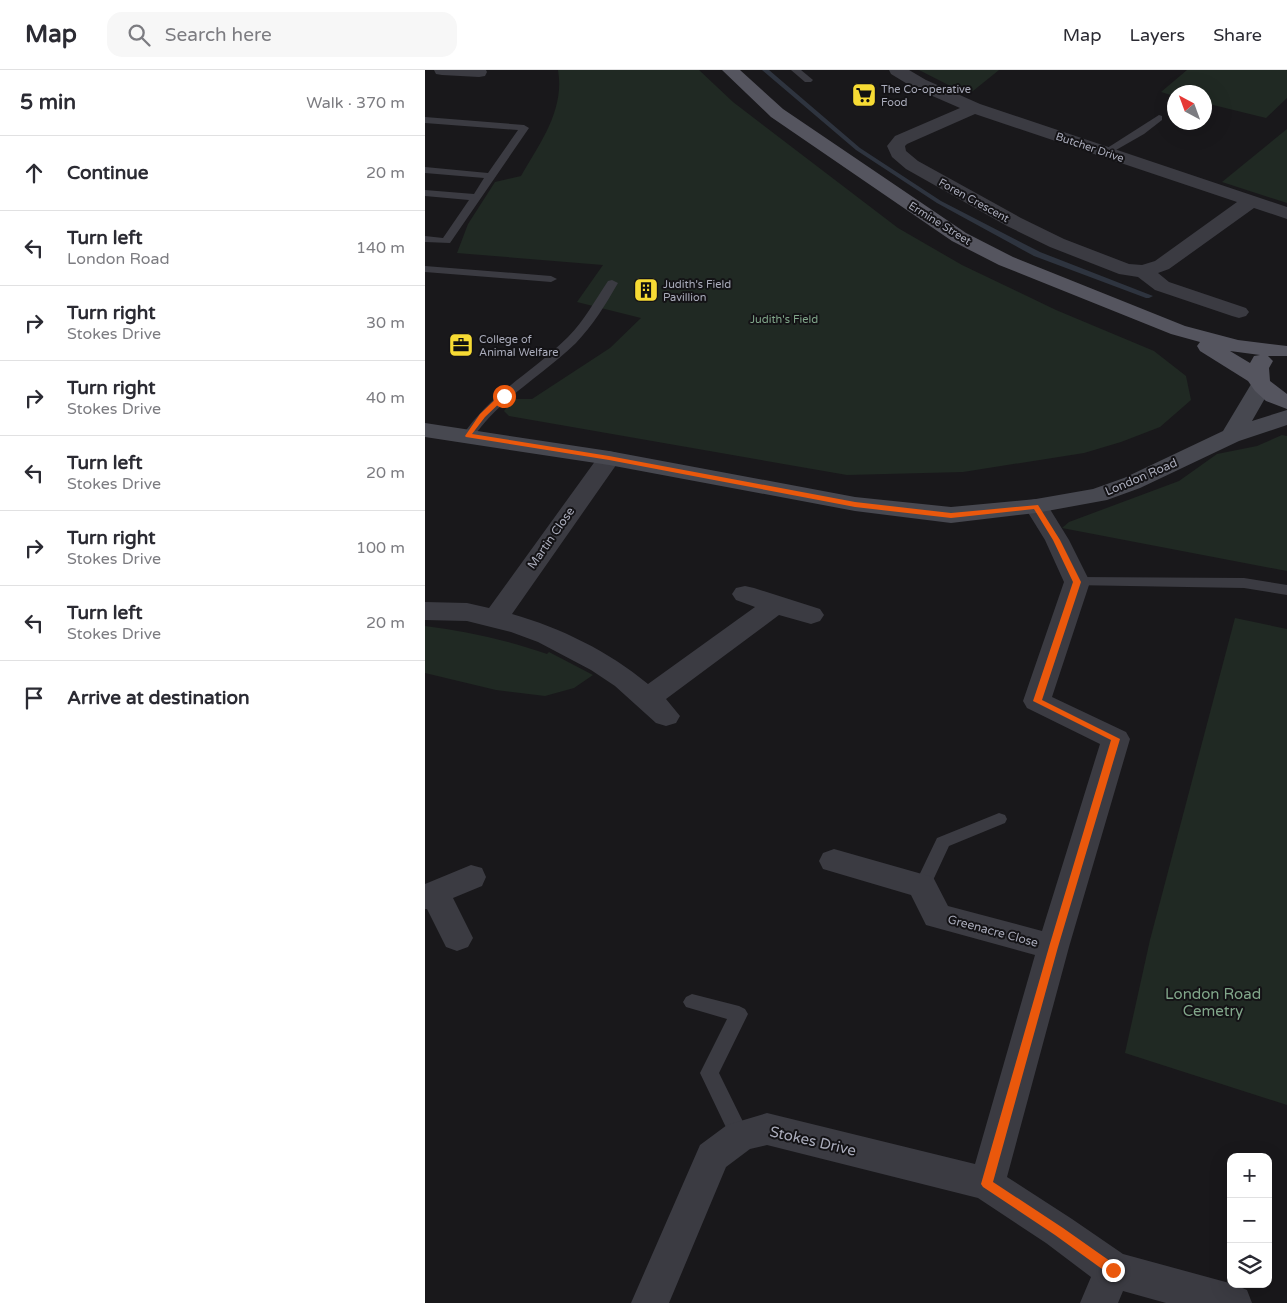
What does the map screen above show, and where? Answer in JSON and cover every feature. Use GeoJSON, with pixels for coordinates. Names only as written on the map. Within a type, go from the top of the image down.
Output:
{"type":"FeatureCollection","features":[{"type":"Feature","properties":{"kind":"main road","name":"Ermine Street"},"geometry":{"type":"LineString","coordinates":[[730,70],[777,113],[959,237],[1006,261],[1178,330],[1226,356],[1259,381],[1270,394],[1287,402]]}},
{"type":"Feature","properties":{"kind":"main road","name":"Ermine Street"},"geometry":{"type":"LineString","coordinates":[[1178,330],[1237,346],[1284,351]]}},
{"type":"Feature","properties":{"kind":"main road"},"geometry":{"type":"LineString","coordinates":[[1259,381],[1257,369],[1261,362],[1269,355],[1284,351]]}},
{"type":"Feature","properties":{"kind":"street"},"geometry":{"type":"LineString","coordinates":[[443,70],[480,71]]}},
{"type":"Feature","properties":{"kind":"street","name":"Butcher Drive"},"geometry":{"type":"LineString","coordinates":[[897,70],[920,84],[974,108],[1287,213]]}},
{"type":"Feature","properties":{"kind":"street"},"geometry":{"type":"LineString","coordinates":[[467,88],[480,71]]}},
{"type":"Feature","properties":{"kind":"street","name":"Foren Crescent"},"geometry":{"type":"LineString","coordinates":[[974,108],[901,140],[895,146],[898,153],[912,165],[945,184],[1057,243],[1126,270],[1143,271],[1162,286],[1239,312]]}},
{"type":"Feature","properties":{"kind":"street"},"geometry":{"type":"LineString","coordinates":[[1143,271],[1162,265],[1251,200]]}},
{"type":"Feature","properties":{"kind":"street"},"geometry":{"type":"LineString","coordinates":[[1231,436],[1251,406],[1259,381]]}},
{"type":"Feature","properties":{"kind":"street","name":"London Road"},"geometry":{"type":"LineString","coordinates":[[425,430],[609,458],[855,504],[951,515],[1036,506],[1098,495],[1132,483],[1231,436],[1287,417]]}},
{"type":"Feature","properties":{"kind":"street","name":"Martin Close"},"geometry":{"type":"LineString","coordinates":[[495,618],[609,458]]}},
{"type":"Feature","properties":{"kind":"street"},"geometry":{"type":"LineString","coordinates":[[987,1184],[1053,947],[1116,739],[1037,701],[1077,582],[1057,540],[1036,506]]}},
{"type":"Feature","properties":{"kind":"street"},"geometry":{"type":"LineString","coordinates":[[745,594],[811,615]]}},
{"type":"Feature","properties":{"kind":"street"},"geometry":{"type":"LineString","coordinates":[[425,611],[466,612],[495,618],[533,630],[595,660],[657,707],[775,605]]}},
{"type":"Feature","properties":{"kind":"street"},"geometry":{"type":"LineString","coordinates":[[834,861],[922,886]]}},
{"type":"Feature","properties":{"kind":"street"},"geometry":{"type":"LineString","coordinates":[[457,938],[430,896],[471,877]]}},
{"type":"Feature","properties":{"kind":"street","name":"Greenacre Close"},"geometry":{"type":"LineString","coordinates":[[922,886],[937,916],[1053,947]]}},
{"type":"Feature","properties":{"kind":"street","name":"Stokes Drive"},"geometry":{"type":"LineString","coordinates":[[650,1303],[713,1156],[740,1136],[767,1129],[987,1184],[1059,1231],[1106,1287],[1233,1303]]}},
{"type":"Feature","properties":{"kind":"lane"},"geometry":{"type":"LineString","coordinates":[[795,70],[807,80]]}},
{"type":"Feature","properties":{"kind":"lane"},"geometry":{"type":"LineString","coordinates":[[1105,152],[1141,132],[1159,118]]}},
{"type":"Feature","properties":{"kind":"lane"},"geometry":{"type":"LineString","coordinates":[[425,120],[524,128],[446,241],[425,239]]}},
{"type":"Feature","properties":{"kind":"lane"},"geometry":{"type":"LineString","coordinates":[[425,170],[490,176]]}},
{"type":"Feature","properties":{"kind":"lane"},"geometry":{"type":"LineString","coordinates":[[425,193],[476,197]]}},
{"type":"Feature","properties":{"kind":"lane"},"geometry":{"type":"LineString","coordinates":[[425,269],[551,279]]}},
{"type":"Feature","properties":{"kind":"lane"},"geometry":{"type":"LineString","coordinates":[[468,436],[483,415],[571,340],[594,316],[612,283]]}},
{"type":"Feature","properties":{"kind":"lane"},"geometry":{"type":"LineString","coordinates":[[1077,582],[1244,583],[1287,590]]}},
{"type":"Feature","properties":{"kind":"lane"},"geometry":{"type":"LineString","coordinates":[[922,886],[943,842],[999,820]]}},
{"type":"Feature","properties":{"kind":"lane"},"geometry":{"type":"LineString","coordinates":[[692,1002],[739,1014],[709,1073],[740,1136]]}},
{"type":"Feature","properties":{"kind":"green space","name":"Judith's Field"},"geometry":{"type":"Polygon","coordinates":[[[558,70],[699,70],[733,102],[898,228],[962,265],[1056,310],[1154,351],[1186,376],[1191,400],[1160,427],[1121,442],[1084,453],[963,472],[847,475],[509,416],[504,411],[513,399],[532,399],[610,348],[641,318],[577,302],[603,265],[457,253],[468,224],[495,182],[521,176],[543,139],[558,99],[558,70]]]}},
{"type":"Feature","properties":{"kind":"green space"},"geometry":{"type":"Polygon","coordinates":[[[919,70],[999,70],[968,95],[919,70]]]}},
{"type":"Feature","properties":{"kind":"green space"},"geometry":{"type":"Polygon","coordinates":[[[1187,70],[1287,70],[1287,98],[1266,118],[1212,105],[1212,85],[1169,85],[1187,70]]]}},
{"type":"Feature","properties":{"kind":"green space"},"geometry":{"type":"Polygon","coordinates":[[[1167,87],[1167,94],[1161,92],[1167,87]]]}},
{"type":"Feature","properties":{"kind":"green space"},"geometry":{"type":"Polygon","coordinates":[[[1287,129],[1287,203],[1222,182],[1287,129]]]}},
{"type":"Feature","properties":{"kind":"green space"},"geometry":{"type":"Polygon","coordinates":[[[1282,435],[1287,436],[1287,571],[1062,528],[1069,522],[1179,481],[1217,454],[1257,446],[1282,435]]]}},
{"type":"Feature","properties":{"kind":"green space","name":"London Road Cemetry"},"geometry":{"type":"Polygon","coordinates":[[[1235,618],[1287,629],[1287,1105],[1125,1053],[1150,940],[1235,618]]]}},
{"type":"Feature","properties":{"kind":"green space"},"geometry":{"type":"Polygon","coordinates":[[[425,626],[517,644],[547,654],[549,652],[593,675],[574,688],[545,696],[496,690],[425,673],[425,626]]]}},
{"type":"Feature","properties":{"kind":"waterway"},"geometry":{"type":"LineString","coordinates":[[765,70],[858,149],[939,202],[1037,254],[1149,296]]}},
{"type":"Feature","properties":{"kind":"place","name":"The Co-operative Food"},"geometry":{"type":"Point","coordinates":[864,95]}},
{"type":"Feature","properties":{"kind":"place","name":"Judith's Field Pavillion"},"geometry":{"type":"Point","coordinates":[646,290]}},
{"type":"Feature","properties":{"kind":"place","name":"College of Animal Welfare"},"geometry":{"type":"Point","coordinates":[461,345]}},
{"type":"Feature","properties":{"kind":"route"},"geometry":{"type":"LineString","coordinates":[[504,396],[483,415],[468,436],[609,458],[855,504],[951,515],[1036,506],[1057,540],[1077,582],[1037,701],[1116,739],[1053,947],[987,1184],[1059,1231],[1113,1270]]}}]}
